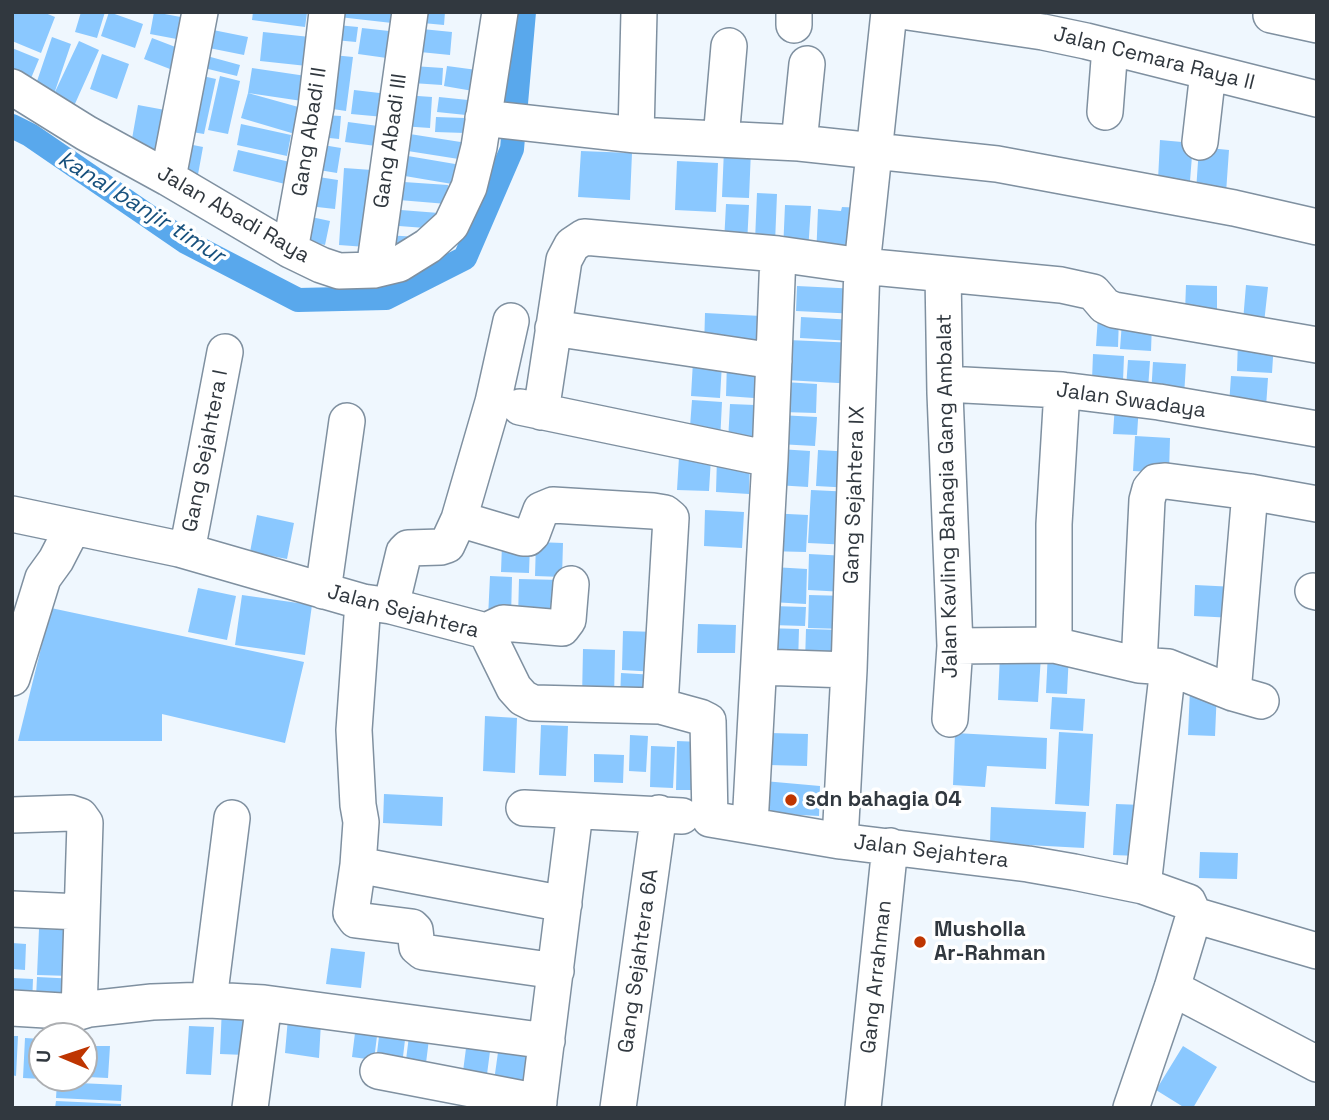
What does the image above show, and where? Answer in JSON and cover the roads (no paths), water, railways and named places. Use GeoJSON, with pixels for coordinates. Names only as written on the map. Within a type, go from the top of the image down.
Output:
{"type":"FeatureCollection","features":[{"type":"Feature","properties":{"kind":"street"},"geometry":{"type":"LineString","coordinates":[[168,178],[201,12]]}},
{"type":"Feature","properties":{"kind":"street","name":"Gang Abadi II"},"geometry":{"type":"LineString","coordinates":[[290,250],[316,107],[327,12]]}},
{"type":"Feature","properties":{"kind":"street","name":"Gang Abadi III"},"geometry":{"type":"LineString","coordinates":[[374,270],[410,12]]}},
{"type":"Feature","properties":{"kind":"street","name":"Jalan Abadi Raya"},"geometry":{"type":"LineString","coordinates":[[12,87],[86,133],[290,250],[339,271],[374,270],[399,264],[428,246],[451,225],[468,187],[479,147],[506,119],[500,12]]}},
{"type":"Feature","properties":{"kind":"street"},"geometry":{"type":"LineString","coordinates":[[636,135],[639,12]]}},
{"type":"Feature","properties":{"kind":"street","name":"Gang Sejahtera IX"},"geometry":{"type":"LineString","coordinates":[[840,841],[849,670],[862,266],[889,12]]}},
{"type":"Feature","properties":{"kind":"street","name":"Jalan Cemara Raya II"},"geometry":{"type":"LineString","coordinates":[[908,12],[1043,32],[1317,99]]}},
{"type":"Feature","properties":{"kind":"street"},"geometry":{"type":"LineString","coordinates":[[1271,15],[1315,20]]}},
{"type":"Feature","properties":{"kind":"street"},"geometry":{"type":"LineString","coordinates":[[721,139],[729,46]]}},
{"type":"Feature","properties":{"kind":"street"},"geometry":{"type":"LineString","coordinates":[[1105,112],[1111,47]]}},
{"type":"Feature","properties":{"kind":"street"},"geometry":{"type":"LineString","coordinates":[[799,143],[807,64]]}},
{"type":"Feature","properties":{"kind":"street"},"geometry":{"type":"LineString","coordinates":[[1200,142],[1208,72]]}},
{"type":"Feature","properties":{"kind":"street"},"geometry":{"type":"LineString","coordinates":[[506,119],[636,135],[799,143],[997,164],[1317,227]]}},
{"type":"Feature","properties":{"kind":"street"},"geometry":{"type":"LineString","coordinates":[[541,412],[564,260],[572,244],[584,237],[778,254],[862,266],[1061,285],[1093,292],[1105,306],[1114,310],[1317,345]]}},
{"type":"Feature","properties":{"kind":"street"},"geometry":{"type":"LineString","coordinates":[[750,825],[778,254]]}},
{"type":"Feature","properties":{"kind":"street","name":"Jalan Kavling Bahagia Gang Ambalat"},"geometry":{"type":"LineString","coordinates":[[943,274],[955,646],[950,719]]}},
{"type":"Feature","properties":{"kind":"street"},"geometry":{"type":"LineString","coordinates":[[511,321],[493,402],[459,519],[447,545],[441,548],[408,548],[377,604],[354,730],[361,822],[351,913],[356,920],[412,927],[415,930],[417,947],[423,952],[556,971]]}},
{"type":"Feature","properties":{"kind":"street"},"geometry":{"type":"LineString","coordinates":[[552,328],[774,361]]}},
{"type":"Feature","properties":{"kind":"street","name":"Gang Sejahtera I"},"geometry":{"type":"LineString","coordinates":[[187,551],[225,352]]}},
{"type":"Feature","properties":{"kind":"street","name":"Jalan Swadaya"},"geometry":{"type":"LineString","coordinates":[[945,384],[1062,390],[1159,402],[1317,429]]}},
{"type":"Feature","properties":{"kind":"street"},"geometry":{"type":"LineString","coordinates":[[1054,645],[1055,524],[1062,390]]}},
{"type":"Feature","properties":{"kind":"street"},"geometry":{"type":"LineString","coordinates":[[493,402],[770,459]]}},
{"type":"Feature","properties":{"kind":"street"},"geometry":{"type":"LineString","coordinates":[[323,591],[347,421]]}},
{"type":"Feature","properties":{"kind":"street"},"geometry":{"type":"LineString","coordinates":[[1143,886],[1153,666],[1147,500],[1150,489],[1156,482],[1166,481],[1317,504]]}},
{"type":"Feature","properties":{"kind":"street"},"geometry":{"type":"LineString","coordinates":[[955,646],[1054,645],[1153,666],[1247,697],[1250,492]]}},
{"type":"Feature","properties":{"kind":"street"},"geometry":{"type":"LineString","coordinates":[[459,519],[527,538],[532,534],[541,510],[553,505],[653,511],[665,513],[671,518],[660,706]]}},
{"type":"Feature","properties":{"kind":"street","name":"Jalan Sejahtera"},"geometry":{"type":"LineString","coordinates":[[12,514],[187,551],[323,591],[486,631],[514,688],[523,698],[533,703],[660,706],[708,721],[710,819],[840,841],[1028,864],[1143,886],[1188,902],[1194,915],[1317,951]]}},
{"type":"Feature","properties":{"kind":"street"},"geometry":{"type":"LineString","coordinates":[[12,678],[43,578],[74,527]]}},
{"type":"Feature","properties":{"kind":"street"},"geometry":{"type":"LineString","coordinates":[[486,631],[503,623],[562,628],[568,620],[571,584]]}},
{"type":"Feature","properties":{"kind":"street"},"geometry":{"type":"LineString","coordinates":[[759,667],[849,670]]}},
{"type":"Feature","properties":{"kind":"street"},"geometry":{"type":"LineString","coordinates":[[524,808],[575,813],[659,813],[710,819]]}},
{"type":"Feature","properties":{"kind":"street"},"geometry":{"type":"LineString","coordinates":[[12,815],[71,813],[80,816],[85,823],[79,1012]]}},
{"type":"Feature","properties":{"kind":"street"},"geometry":{"type":"LineString","coordinates":[[378,1071],[497,1101],[539,1105],[575,813]]}},
{"type":"Feature","properties":{"kind":"street","name":"Gang Sejahtera 6A"},"geometry":{"type":"LineString","coordinates":[[618,1108],[659,813]]}},
{"type":"Feature","properties":{"kind":"street"},"geometry":{"type":"LineString","coordinates":[[209,1000],[232,818]]}},
{"type":"Feature","properties":{"kind":"street","name":"Gang Arrahman"},"geometry":{"type":"LineString","coordinates":[[863,1108],[890,846]]}},
{"type":"Feature","properties":{"kind":"street"},"geometry":{"type":"LineString","coordinates":[[358,865],[564,904]]}},
{"type":"Feature","properties":{"kind":"street"},"geometry":{"type":"LineString","coordinates":[[12,909],[81,912]]}},
{"type":"Feature","properties":{"kind":"street"},"geometry":{"type":"LineString","coordinates":[[1131,1108],[1194,915]]}},
{"type":"Feature","properties":{"kind":"street"},"geometry":{"type":"LineString","coordinates":[[1172,988],[1317,1064]]}},
{"type":"Feature","properties":{"kind":"street"},"geometry":{"type":"LineString","coordinates":[[12,1008],[79,1012],[126,1004],[209,1000],[264,1003],[547,1041]]}},
{"type":"Feature","properties":{"kind":"street"},"geometry":{"type":"LineString","coordinates":[[250,1108],[264,1003]]}},
{"type":"Feature","properties":{"kind":"waterway","name":"kanal banjir timur"},"geometry":{"type":"LineString","coordinates":[[12,126],[30,135],[186,242],[298,300],[386,298],[465,258],[512,149],[524,12]]}},
{"type":"Feature","properties":{"kind":"place","name":"sdn bahagia 04"},"geometry":{"type":"Point","coordinates":[791,800]}},
{"type":"Feature","properties":{"kind":"place","name":"Musholla Ar-Rahman"},"geometry":{"type":"Point","coordinates":[920,942]}}]}
